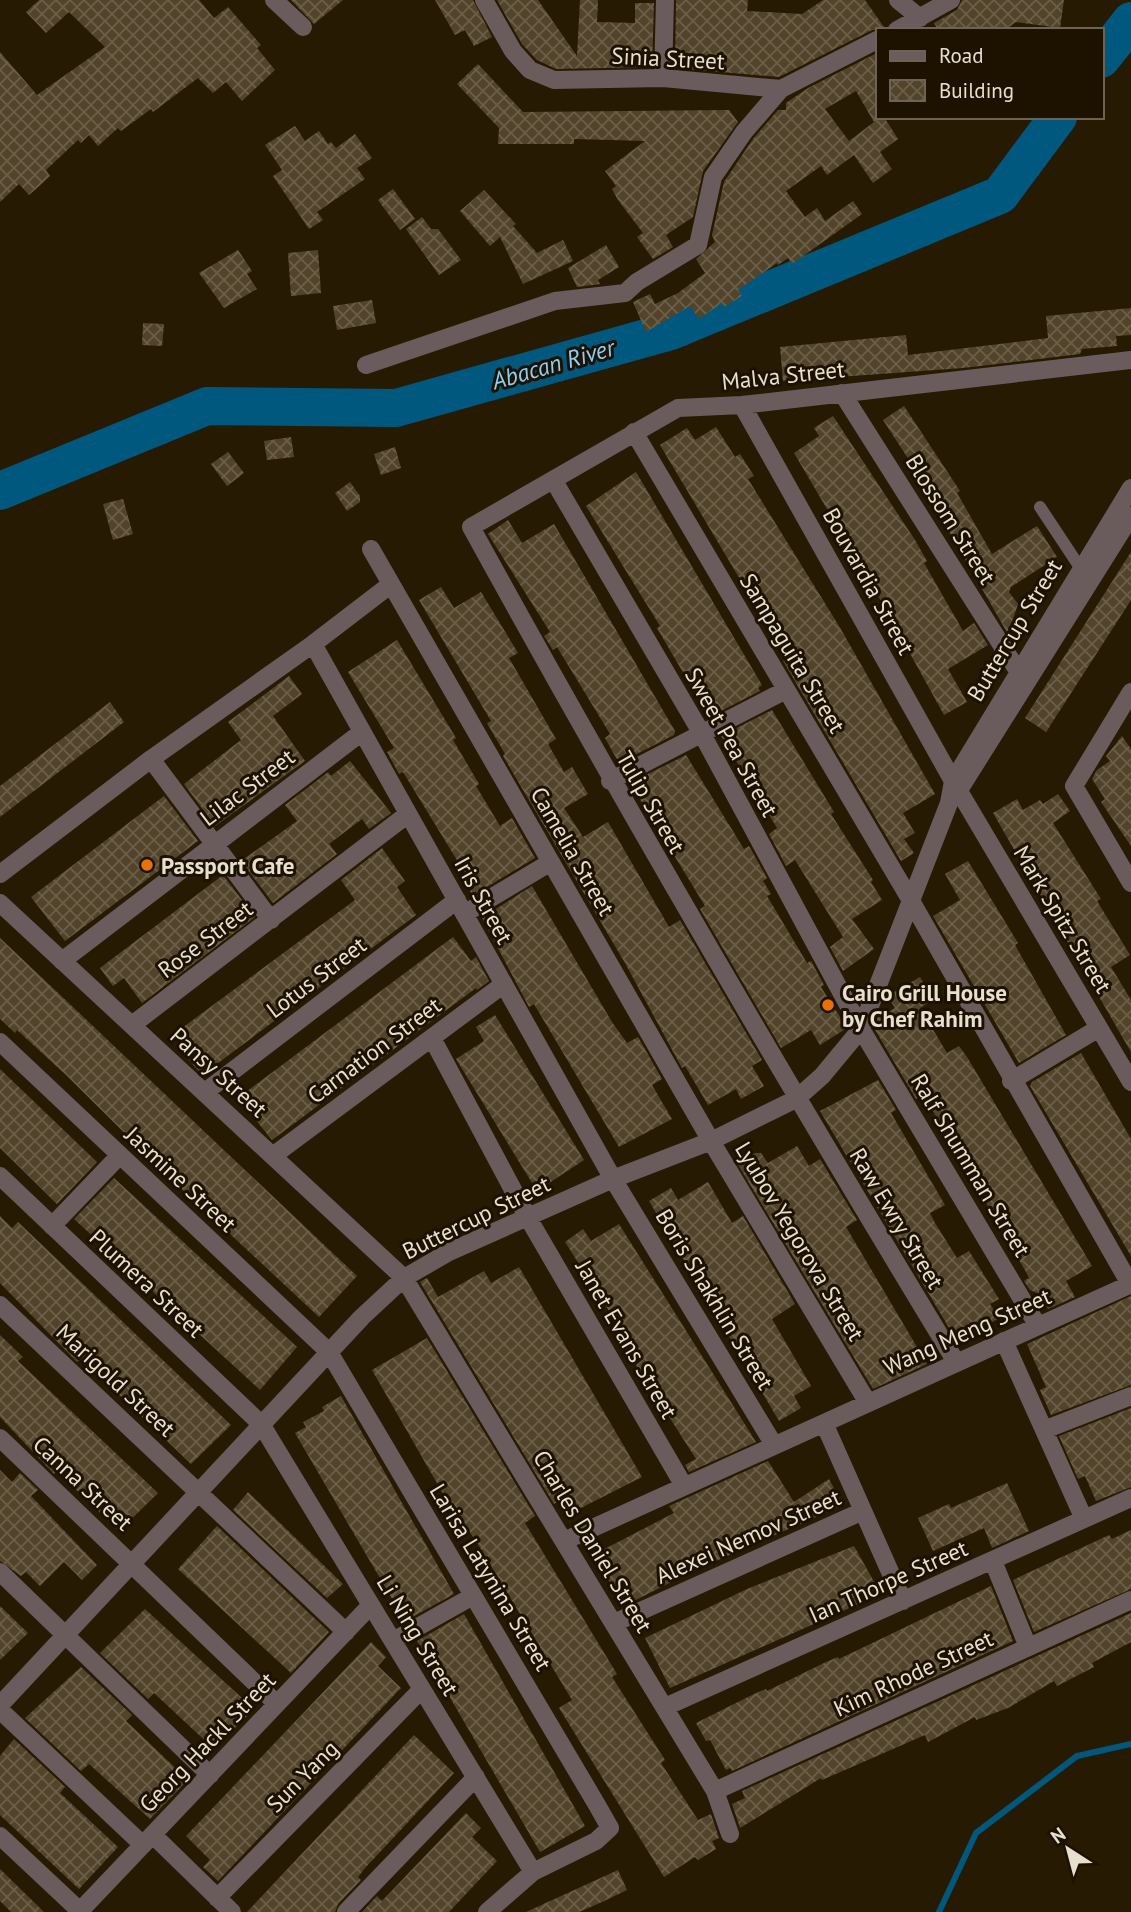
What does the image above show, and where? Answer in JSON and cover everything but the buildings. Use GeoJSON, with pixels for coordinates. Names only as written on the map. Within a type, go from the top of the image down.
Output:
{"type":"FeatureCollection","features":[{"type":"Feature","properties":{"kind":"street"},"geometry":{"type":"LineString","coordinates":[[274,0],[303,27]]}},
{"type":"Feature","properties":{"kind":"street","name":"Sinia Street"},"geometry":{"type":"LineString","coordinates":[[484,0],[513,51],[530,70],[554,80],[663,78],[781,89]]}},
{"type":"Feature","properties":{"kind":"street"},"geometry":{"type":"LineString","coordinates":[[663,78],[665,0]]}},
{"type":"Feature","properties":{"kind":"street"},"geometry":{"type":"LineString","coordinates":[[898,0],[920,19]]}},
{"type":"Feature","properties":{"kind":"street"},"geometry":{"type":"LineString","coordinates":[[901,28],[951,0]]}},
{"type":"Feature","properties":{"kind":"street"},"geometry":{"type":"LineString","coordinates":[[366,365],[555,301],[625,293],[637,282],[674,262],[698,245],[713,177],[744,132],[781,89],[876,41]]}},
{"type":"Feature","properties":{"kind":"street","name":"Malva Street"},"geometry":{"type":"LineString","coordinates":[[471,527],[678,408],[742,405],[1131,360]]}},
{"type":"Feature","properties":{"kind":"street","name":"Blossom Street"},"geometry":{"type":"LineString","coordinates":[[842,393],[1017,671]]}},
{"type":"Feature","properties":{"kind":"street","name":"Bouvardia Street"},"geometry":{"type":"LineString","coordinates":[[742,405],[954,792]]}},
{"type":"Feature","properties":{"kind":"street","name":"Sampaguita Street"},"geometry":{"type":"LineString","coordinates":[[634,432],[910,899],[1011,1080],[1131,1284]]}},
{"type":"Feature","properties":{"kind":"street","name":"Sweet Pea Street"},"geometry":{"type":"LineString","coordinates":[[554,481],[702,734],[861,1029]]}},
{"type":"Feature","properties":{"kind":"street","name":"Buttercup Street"},"geometry":{"type":"LineString","coordinates":[[0,1705],[362,1317],[404,1278],[449,1252],[527,1216],[712,1141],[796,1099],[822,1076],[861,1029],[954,792],[1017,671],[1131,488]]}},
{"type":"Feature","properties":{"kind":"street","name":"Buttercup Street"},"geometry":{"type":"LineString","coordinates":[[954,792],[1131,516]]}},
{"type":"Feature","properties":{"kind":"street","name":"Tulip Street"},"geometry":{"type":"LineString","coordinates":[[471,527],[610,781],[796,1099]]}},
{"type":"Feature","properties":{"kind":"street","name":"Camelia Street"},"geometry":{"type":"LineString","coordinates":[[371,549],[712,1141]]}},
{"type":"Feature","properties":{"kind":"street"},"geometry":{"type":"LineString","coordinates":[[0,874],[151,759],[313,644],[390,585]]}},
{"type":"Feature","properties":{"kind":"street","name":"Iris Street"},"geometry":{"type":"LineString","coordinates":[[313,644],[613,1179]]}},
{"type":"Feature","properties":{"kind":"street"},"geometry":{"type":"LineString","coordinates":[[610,781],[786,690]]}},
{"type":"Feature","properties":{"kind":"street"},"geometry":{"type":"LineString","coordinates":[[1129,702],[1074,786],[1131,883]]}},
{"type":"Feature","properties":{"kind":"street","name":"Lilac Street"},"geometry":{"type":"LineString","coordinates":[[62,961],[213,843],[362,732]]}},
{"type":"Feature","properties":{"kind":"street"},"geometry":{"type":"LineString","coordinates":[[151,759],[271,920]]}},
{"type":"Feature","properties":{"kind":"street","name":"Mark Spitz Street"},"geometry":{"type":"LineString","coordinates":[[954,792],[1131,1082]]}},
{"type":"Feature","properties":{"kind":"street","name":"Rose Street"},"geometry":{"type":"LineString","coordinates":[[132,1025],[408,814]]}},
{"type":"Feature","properties":{"kind":"street","name":"Lotus Street"},"geometry":{"type":"LineString","coordinates":[[205,1092],[460,908],[551,862]]}},
{"type":"Feature","properties":{"kind":"street","name":"Pansy Street"},"geometry":{"type":"LineString","coordinates":[[0,903],[404,1278]]}},
{"type":"Feature","properties":{"kind":"street","name":"Carnation Street"},"geometry":{"type":"LineString","coordinates":[[274,1155],[504,984]]}},
{"type":"Feature","properties":{"kind":"street"},"geometry":{"type":"LineString","coordinates":[[1011,1080],[1099,1028]]}},
{"type":"Feature","properties":{"kind":"street","name":"Ralf Shumman Street"},"geometry":{"type":"LineString","coordinates":[[861,1029],[1038,1326]]}},
{"type":"Feature","properties":{"kind":"street","name":"Janet Evans Street"},"geometry":{"type":"LineString","coordinates":[[432,1038],[527,1216],[684,1486]]}},
{"type":"Feature","properties":{"kind":"street","name":"Jasmine Street"},"geometry":{"type":"LineString","coordinates":[[0,1042],[329,1352]]}},
{"type":"Feature","properties":{"kind":"street","name":"Raw Ewry Street"},"geometry":{"type":"LineString","coordinates":[[796,1099],[956,1362]]}},
{"type":"Feature","properties":{"kind":"street","name":"Lyubov Yegorova Street"},"geometry":{"type":"LineString","coordinates":[[712,1141],[868,1403]]}},
{"type":"Feature","properties":{"kind":"street"},"geometry":{"type":"LineString","coordinates":[[52,1226],[120,1154]]}},
{"type":"Feature","properties":{"kind":"street","name":"Boris Shakhlin Street"},"geometry":{"type":"LineString","coordinates":[[613,1179],[774,1445]]}},
{"type":"Feature","properties":{"kind":"street","name":"Plumera Street"},"geometry":{"type":"LineString","coordinates":[[1,1180],[261,1424]]}},
{"type":"Feature","properties":{"kind":"street","name":"Charles Daniel Street"},"geometry":{"type":"LineString","coordinates":[[404,1278],[715,1791],[730,1834]]}},
{"type":"Feature","properties":{"kind":"street","name":"Wang Meng Street"},"geometry":{"type":"LineString","coordinates":[[564,1541],[1131,1284]]}},
{"type":"Feature","properties":{"kind":"street","name":"Marigold Street"},"geometry":{"type":"LineString","coordinates":[[0,1305],[346,1632]]}},
{"type":"Feature","properties":{"kind":"street"},"geometry":{"type":"LineString","coordinates":[[1004,1341],[1084,1519]]}},
{"type":"Feature","properties":{"kind":"street","name":"Larisa Latynina Street"},"geometry":{"type":"LineString","coordinates":[[329,1352],[610,1828],[596,1841],[533,1872]]}},
{"type":"Feature","properties":{"kind":"street"},"geometry":{"type":"LineString","coordinates":[[1044,1430],[1131,1396]]}},
{"type":"Feature","properties":{"kind":"street"},"geometry":{"type":"LineString","coordinates":[[824,1423],[904,1601]]}},
{"type":"Feature","properties":{"kind":"street","name":"Li Ning Street"},"geometry":{"type":"LineString","coordinates":[[261,1424],[533,1872]]}},
{"type":"Feature","properties":{"kind":"street","name":"Canna Street"},"geometry":{"type":"LineString","coordinates":[[0,1438],[277,1704]]}},
{"type":"Feature","properties":{"kind":"street","name":"Ian Thorpe Street"},"geometry":{"type":"LineString","coordinates":[[665,1707],[1131,1498]]}},
{"type":"Feature","properties":{"kind":"street","name":"Alexei Nemov Street"},"geometry":{"type":"LineString","coordinates":[[614,1623],[863,1511]]}},
{"type":"Feature","properties":{"kind":"street"},"geometry":{"type":"LineString","coordinates":[[993,1561],[1028,1647]]}},
{"type":"Feature","properties":{"kind":"street"},"geometry":{"type":"LineString","coordinates":[[0,1573],[210,1775]]}},
{"type":"Feature","properties":{"kind":"street"},"geometry":{"type":"LineString","coordinates":[[393,1641],[473,1596]]}},
{"type":"Feature","properties":{"kind":"street","name":"Kim Rhode Street"},"geometry":{"type":"LineString","coordinates":[[715,1791],[1131,1600]]}},
{"type":"Feature","properties":{"kind":"street","name":"Georg Hackl Street"},"geometry":{"type":"LineString","coordinates":[[79,1912],[371,1605]]}},
{"type":"Feature","properties":{"kind":"street","name":"Sun Yang"},"geometry":{"type":"LineString","coordinates":[[217,1898],[422,1689]]}},
{"type":"Feature","properties":{"kind":"street"},"geometry":{"type":"LineString","coordinates":[[0,1710],[232,1912]]}},
{"type":"Feature","properties":{"kind":"street"},"geometry":{"type":"LineString","coordinates":[[346,1912],[475,1777]]}},
{"type":"Feature","properties":{"kind":"street"},"geometry":{"type":"LineString","coordinates":[[0,1836],[79,1912]]}},
{"type":"Feature","properties":{"kind":"street"},"geometry":{"type":"LineString","coordinates":[[487,1912],[533,1872]]}},
{"type":"Feature","properties":{"kind":"lane"},"geometry":{"type":"LineString","coordinates":[[1040,507],[1080,569]]}},
{"type":"Feature","properties":{"kind":"waterway","name":"Abacan River"},"geometry":{"type":"LineString","coordinates":[[1103,56],[1131,21]]}},
{"type":"Feature","properties":{"kind":"waterway","name":"Abacan River"},"geometry":{"type":"LineString","coordinates":[[0,491],[207,406],[396,408],[671,331],[1000,195],[1057,119]]}},
{"type":"Feature","properties":{"kind":"waterway"},"geometry":{"type":"LineString","coordinates":[[939,1912],[976,1833],[1077,1756],[1131,1744]]}},
{"type":"Feature","properties":{"kind":"place","name":"Passport Cafe"},"geometry":{"type":"Point","coordinates":[147,865]}},
{"type":"Feature","properties":{"kind":"place","name":"Cairo Grill House by Chef Rahim"},"geometry":{"type":"Point","coordinates":[828,1005]}}]}
